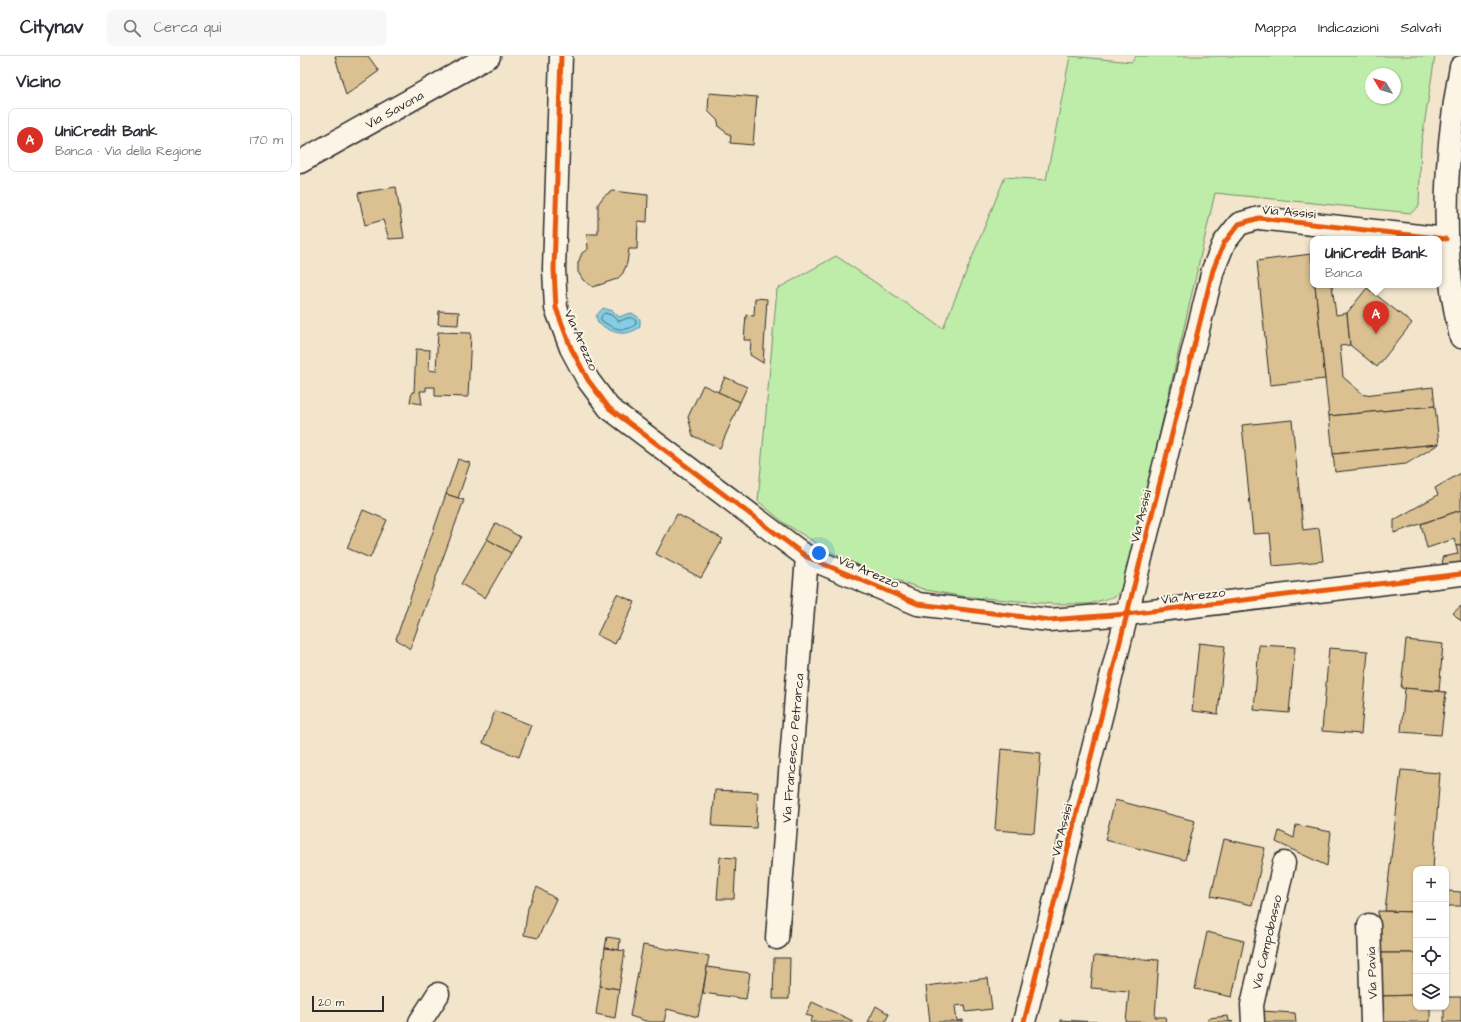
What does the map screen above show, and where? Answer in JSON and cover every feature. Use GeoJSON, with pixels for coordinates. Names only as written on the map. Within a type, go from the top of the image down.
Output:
{"type":"FeatureCollection","features":[{"type":"Feature","properties":{"kind":"street","name":"Via Savona"},"geometry":{"type":"LineString","coordinates":[[300,162],[489,56]]}},
{"type":"Feature","properties":{"kind":"street","name":"Via Arezzo"},"geometry":{"type":"LineString","coordinates":[[561,56],[554,269],[556,308],[571,348],[588,380],[609,408],[807,557],[918,604],[1049,620],[1128,614],[1461,574]]}},
{"type":"Feature","properties":{"kind":"street"},"geometry":{"type":"LineString","coordinates":[[1461,68],[1451,124],[1446,199],[1448,269],[1461,337]]}},
{"type":"Feature","properties":{"kind":"street","name":"Via Assisi"},"geometry":{"type":"LineString","coordinates":[[1024,1022],[1128,614],[1213,270],[1224,243],[1239,224],[1259,218],[1419,236]]}},
{"type":"Feature","properties":{"kind":"street","name":"Via Assisi"},"geometry":{"type":"LineString","coordinates":[[1442,239],[1446,239]]}},
{"type":"Feature","properties":{"kind":"street","name":"Via Francesco Petrarca"},"geometry":{"type":"LineString","coordinates":[[777,938],[807,557]]}},
{"type":"Feature","properties":{"kind":"street","name":"Via Campobasso"},"geometry":{"type":"LineString","coordinates":[[1253,1022],[1252,1005],[1284,863]]}},
{"type":"Feature","properties":{"kind":"street","name":"Via Pavia"},"geometry":{"type":"LineString","coordinates":[[1369,925],[1372,1022]]}},
{"type":"Feature","properties":{"kind":"street"},"geometry":{"type":"LineString","coordinates":[[420,1022],[438,994]]}},
{"type":"Feature","properties":{"kind":"green space"},"geometry":{"type":"Polygon","coordinates":[[[1070,56],[1132,62],[1136,56],[1435,56],[1421,145],[1419,206],[1411,213],[1215,193],[1125,584],[1116,596],[1089,604],[1053,604],[960,596],[926,590],[876,573],[834,554],[784,523],[758,501],[777,289],[836,256],[943,328],[1005,177],[1046,180],[1070,56]]]}},
{"type":"Feature","properties":{"kind":"water"},"geometry":{"type":"Polygon","coordinates":[[[603,308],[613,311],[619,317],[628,314],[635,315],[640,319],[640,327],[624,333],[614,332],[598,323],[596,316],[603,308]]]}},
{"type":"Feature","properties":{"kind":"building"},"geometry":{"type":"Polygon","coordinates":[[[335,56],[368,56],[379,71],[346,95],[335,56]]]}},
{"type":"Feature","properties":{"kind":"building"},"geometry":{"type":"Polygon","coordinates":[[[709,93],[757,97],[753,145],[730,143],[731,136],[719,127],[718,121],[708,111],[709,93]]]}},
{"type":"Feature","properties":{"kind":"building"},"geometry":{"type":"Polygon","coordinates":[[[396,187],[404,238],[389,239],[383,220],[365,225],[358,193],[396,187]]]}},
{"type":"Feature","properties":{"kind":"building"},"geometry":{"type":"Polygon","coordinates":[[[612,191],[648,195],[647,222],[638,221],[637,249],[629,249],[627,263],[623,273],[617,279],[593,287],[583,280],[578,272],[578,263],[582,253],[588,249],[587,234],[598,234],[598,204],[604,196],[612,191]]]}},
{"type":"Feature","properties":{"kind":"building"},"geometry":{"type":"Polygon","coordinates":[[[1310,254],[1310,288],[1315,288],[1325,379],[1270,385],[1257,261],[1310,254]]]}},
{"type":"Feature","properties":{"kind":"building"},"geometry":{"type":"Polygon","coordinates":[[[1315,288],[1332,288],[1336,315],[1347,313],[1350,345],[1340,346],[1343,377],[1364,395],[1433,387],[1435,406],[1329,416],[1315,288]]]}},
{"type":"Feature","properties":{"kind":"building"},"geometry":{"type":"Polygon","coordinates":[[[1367,288],[1412,323],[1377,367],[1350,345],[1347,313],[1367,288]]]}},
{"type":"Feature","properties":{"kind":"building"},"geometry":{"type":"Polygon","coordinates":[[[755,298],[767,299],[763,363],[750,355],[751,340],[744,340],[746,315],[754,316],[755,298]]]}},
{"type":"Feature","properties":{"kind":"building"},"geometry":{"type":"Polygon","coordinates":[[[439,311],[459,312],[458,325],[438,324],[439,311]]]}},
{"type":"Feature","properties":{"kind":"building"},"geometry":{"type":"Polygon","coordinates":[[[438,332],[471,333],[468,397],[435,396],[435,387],[426,387],[426,391],[420,391],[422,404],[410,402],[412,392],[414,392],[416,349],[430,350],[429,370],[436,371],[438,332]]]}},
{"type":"Feature","properties":{"kind":"building"},"geometry":{"type":"Polygon","coordinates":[[[725,377],[747,387],[740,402],[718,392],[725,377]]]}},
{"type":"Feature","properties":{"kind":"building"},"geometry":{"type":"Polygon","coordinates":[[[703,385],[740,402],[720,448],[693,436],[688,417],[703,385]]]}},
{"type":"Feature","properties":{"kind":"building"},"geometry":{"type":"Polygon","coordinates":[[[1435,406],[1439,444],[1333,454],[1329,416],[1435,406]]]}},
{"type":"Feature","properties":{"kind":"building"},"geometry":{"type":"Polygon","coordinates":[[[1292,420],[1303,530],[1319,528],[1323,561],[1273,566],[1270,533],[1253,534],[1242,425],[1292,420]]]}},
{"type":"Feature","properties":{"kind":"building"},"geometry":{"type":"Polygon","coordinates":[[[1439,444],[1406,464],[1335,472],[1333,454],[1439,444]]]}},
{"type":"Feature","properties":{"kind":"building"},"geometry":{"type":"Polygon","coordinates":[[[458,459],[470,463],[458,498],[446,494],[458,459]]]}},
{"type":"Feature","properties":{"kind":"building"},"geometry":{"type":"Polygon","coordinates":[[[1461,473],[1461,510],[1394,533],[1394,520],[1438,495],[1435,488],[1461,473]]]}},
{"type":"Feature","properties":{"kind":"building"},"geometry":{"type":"Polygon","coordinates":[[[446,494],[464,500],[410,649],[396,639],[446,494]]]}},
{"type":"Feature","properties":{"kind":"building"},"geometry":{"type":"Polygon","coordinates":[[[363,510],[387,520],[370,558],[347,548],[363,510]]]}},
{"type":"Feature","properties":{"kind":"building"},"geometry":{"type":"Polygon","coordinates":[[[1461,510],[1461,545],[1456,546],[1454,539],[1427,548],[1421,524],[1461,510]]]}},
{"type":"Feature","properties":{"kind":"building"},"geometry":{"type":"Polygon","coordinates":[[[677,514],[723,539],[701,578],[656,554],[677,514]]]}},
{"type":"Feature","properties":{"kind":"building"},"geometry":{"type":"Polygon","coordinates":[[[496,523],[520,537],[511,553],[487,539],[496,523]]]}},
{"type":"Feature","properties":{"kind":"building"},"geometry":{"type":"Polygon","coordinates":[[[487,539],[511,553],[485,598],[461,584],[487,539]]]}},
{"type":"Feature","properties":{"kind":"building"},"geometry":{"type":"Polygon","coordinates":[[[1461,545],[1461,564],[1443,566],[1442,557],[1458,554],[1456,546],[1461,545]]]}},
{"type":"Feature","properties":{"kind":"building"},"geometry":{"type":"Polygon","coordinates":[[[617,594],[635,602],[615,644],[597,635],[617,594]]]}},
{"type":"Feature","properties":{"kind":"building"},"geometry":{"type":"Polygon","coordinates":[[[1461,606],[1461,621],[1453,613],[1461,606]]]}},
{"type":"Feature","properties":{"kind":"building"},"geometry":{"type":"Polygon","coordinates":[[[1406,640],[1443,644],[1439,691],[1401,688],[1406,640]]]}},
{"type":"Feature","properties":{"kind":"building"},"geometry":{"type":"Polygon","coordinates":[[[1199,643],[1225,646],[1218,714],[1192,711],[1199,643]]]}},
{"type":"Feature","properties":{"kind":"building"},"geometry":{"type":"Polygon","coordinates":[[[1259,645],[1295,647],[1289,713],[1254,710],[1259,645]]]}},
{"type":"Feature","properties":{"kind":"building"},"geometry":{"type":"Polygon","coordinates":[[[1329,648],[1368,651],[1361,734],[1322,731],[1329,648]]]}},
{"type":"Feature","properties":{"kind":"building"},"geometry":{"type":"Polygon","coordinates":[[[1405,688],[1446,692],[1441,735],[1401,732],[1405,688]]]}},
{"type":"Feature","properties":{"kind":"building"},"geometry":{"type":"Polygon","coordinates":[[[495,711],[531,725],[519,757],[483,743],[495,711]]]}},
{"type":"Feature","properties":{"kind":"building"},"geometry":{"type":"Polygon","coordinates":[[[1001,749],[1041,753],[1034,833],[995,830],[1001,749]]]}},
{"type":"Feature","properties":{"kind":"building"},"geometry":{"type":"Polygon","coordinates":[[[1401,770],[1440,773],[1433,866],[1413,866],[1413,912],[1385,911],[1401,770]]]}},
{"type":"Feature","properties":{"kind":"building"},"geometry":{"type":"Polygon","coordinates":[[[715,790],[758,792],[756,828],[712,826],[715,790]]]}},
{"type":"Feature","properties":{"kind":"building"},"geometry":{"type":"Polygon","coordinates":[[[1115,800],[1195,821],[1185,860],[1105,840],[1115,800]]]}},
{"type":"Feature","properties":{"kind":"building"},"geometry":{"type":"Polygon","coordinates":[[[1296,825],[1331,832],[1327,866],[1276,842],[1279,831],[1294,838],[1296,825]]]}},
{"type":"Feature","properties":{"kind":"building"},"geometry":{"type":"Polygon","coordinates":[[[1224,839],[1265,848],[1252,905],[1211,896],[1224,839]]]}},
{"type":"Feature","properties":{"kind":"building"},"geometry":{"type":"Polygon","coordinates":[[[720,857],[736,858],[734,899],[717,899],[720,857]]]}},
{"type":"Feature","properties":{"kind":"building"},"geometry":{"type":"Polygon","coordinates":[[[537,887],[556,899],[538,938],[524,935],[528,908],[537,887]]]}},
{"type":"Feature","properties":{"kind":"building"},"geometry":{"type":"Polygon","coordinates":[[[1449,891],[1461,892],[1461,906],[1449,906],[1449,891]]]}},
{"type":"Feature","properties":{"kind":"building"},"geometry":{"type":"Polygon","coordinates":[[[1378,911],[1413,912],[1413,953],[1380,953],[1378,911]]]}},
{"type":"Feature","properties":{"kind":"building"},"geometry":{"type":"Polygon","coordinates":[[[1207,932],[1244,941],[1232,997],[1195,989],[1207,932]]]}},
{"type":"Feature","properties":{"kind":"building"},"geometry":{"type":"Polygon","coordinates":[[[607,937],[620,939],[619,950],[605,948],[607,937]]]}},
{"type":"Feature","properties":{"kind":"building"},"geometry":{"type":"Polygon","coordinates":[[[643,945],[709,956],[698,1017],[667,1009],[664,1022],[649,1022],[630,1016],[643,945]]]}},
{"type":"Feature","properties":{"kind":"building"},"geometry":{"type":"Polygon","coordinates":[[[605,948],[625,951],[619,989],[600,986],[605,948]]]}},
{"type":"Feature","properties":{"kind":"building"},"geometry":{"type":"Polygon","coordinates":[[[1380,953],[1413,953],[1413,995],[1382,996],[1380,953]]]}},
{"type":"Feature","properties":{"kind":"building"},"geometry":{"type":"Polygon","coordinates":[[[1094,956],[1159,960],[1155,1017],[1166,1017],[1165,1022],[1126,1022],[1129,991],[1091,988],[1094,956]]]}},
{"type":"Feature","properties":{"kind":"building"},"geometry":{"type":"Polygon","coordinates":[[[774,958],[790,958],[789,999],[773,999],[774,958]]]}},
{"type":"Feature","properties":{"kind":"building"},"geometry":{"type":"Polygon","coordinates":[[[707,967],[750,973],[746,999],[703,993],[707,967]]]}},
{"type":"Feature","properties":{"kind":"building"},"geometry":{"type":"Polygon","coordinates":[[[988,978],[992,1009],[966,1012],[965,1005],[955,1006],[957,1021],[963,1020],[963,1022],[930,1022],[926,986],[988,978]]]}},
{"type":"Feature","properties":{"kind":"building"},"geometry":{"type":"Polygon","coordinates":[[[600,986],[619,989],[615,1018],[596,1014],[600,986]]]}},
{"type":"Feature","properties":{"kind":"building"},"geometry":{"type":"Polygon","coordinates":[[[1413,995],[1413,1010],[1430,1010],[1430,1022],[1382,1022],[1382,996],[1413,995]]]}},
{"type":"Feature","properties":{"kind":"building"},"geometry":{"type":"Polygon","coordinates":[[[1449,997],[1461,997],[1461,1022],[1444,1022],[1444,1010],[1449,1010],[1449,997]]]}},
{"type":"Feature","properties":{"kind":"building"},"geometry":{"type":"Polygon","coordinates":[[[812,1002],[853,1021],[810,1022],[813,1017],[806,1015],[812,1002]]]}},
{"type":"Feature","properties":{"kind":"building"},"geometry":{"type":"Polygon","coordinates":[[[876,1006],[889,1014],[885,1022],[868,1022],[876,1006]]]}},
{"type":"Feature","properties":{"kind":"building"},"geometry":{"type":"Polygon","coordinates":[[[1261,1011],[1295,1013],[1296,1022],[1262,1022],[1261,1011]]]}},
{"type":"Feature","properties":{"kind":"building"},"geometry":{"type":"Polygon","coordinates":[[[1228,1016],[1229,1021],[1233,1022],[1208,1022],[1208,1018],[1228,1016]]]}},
{"type":"Feature","properties":{"kind":"building"},"geometry":{"type":"Polygon","coordinates":[[[1060,1020],[1097,1022],[1060,1022],[1060,1020]]]}},
{"type":"Feature","properties":{"kind":"cycle path"},"geometry":{"type":"LineString","coordinates":[[561,56],[554,269],[556,308],[571,348],[588,380],[609,408],[807,557],[918,604],[1049,620],[1127,614],[1461,574]]}},
{"type":"Feature","properties":{"kind":"cycle path"},"geometry":{"type":"LineString","coordinates":[[1024,1022],[1213,270],[1224,243],[1239,224],[1259,218],[1419,236]]}},
{"type":"Feature","properties":{"kind":"cycle path"},"geometry":{"type":"LineString","coordinates":[[1442,239],[1446,239]]}},
{"type":"Feature","properties":{"kind":"place","name":"UniCredit Bank"},"geometry":{"type":"Point","coordinates":[1376,334]}}]}
